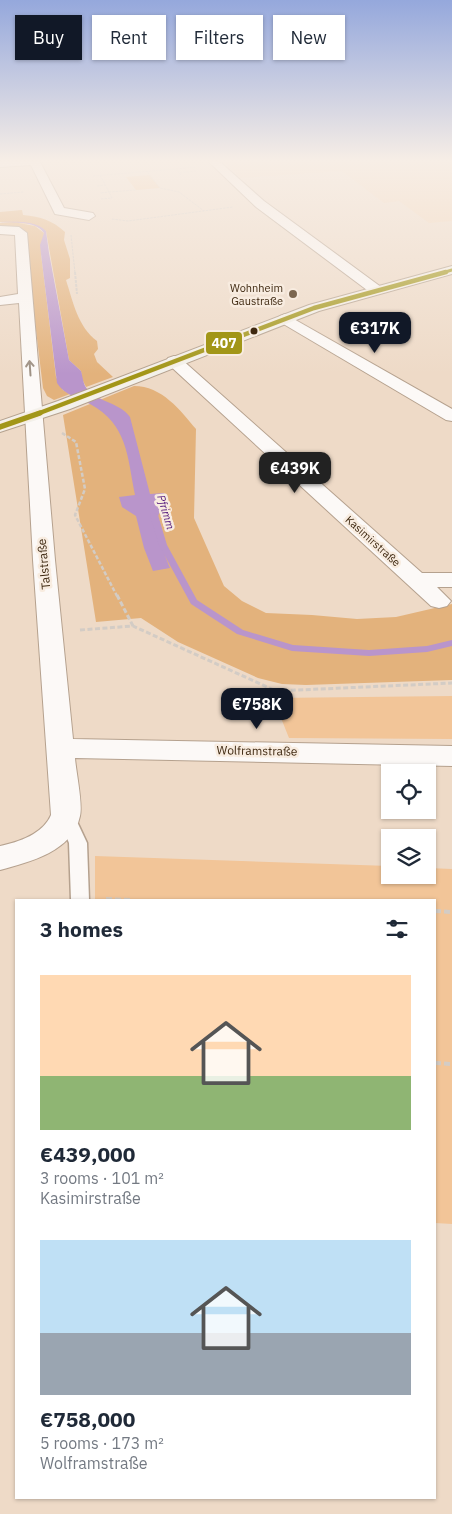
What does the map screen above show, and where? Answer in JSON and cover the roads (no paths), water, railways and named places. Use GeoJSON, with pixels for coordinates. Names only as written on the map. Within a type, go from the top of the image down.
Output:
{"type":"FeatureCollection","features":[{"type":"Feature","properties":{"kind":"main road"},"geometry":{"type":"LineString","coordinates":[[0,426],[33,421],[64,405],[284,319],[376,290],[452,270]]}},
{"type":"Feature","properties":{"kind":"street","name":"Talstraße"},"geometry":{"type":"LineString","coordinates":[[19,233],[66,814]]}},
{"type":"Feature","properties":{"kind":"street"},"geometry":{"type":"LineString","coordinates":[[299,233],[376,290]]}},
{"type":"Feature","properties":{"kind":"street"},"geometry":{"type":"LineString","coordinates":[[0,301],[25,298]]}},
{"type":"Feature","properties":{"kind":"street"},"geometry":{"type":"LineString","coordinates":[[284,319],[452,416]]}},
{"type":"Feature","properties":{"kind":"street","name":"Kasimirstraße"},"geometry":{"type":"LineString","coordinates":[[174,362],[439,601]]}},
{"type":"Feature","properties":{"kind":"street"},"geometry":{"type":"LineString","coordinates":[[416,580],[452,580]]}},
{"type":"Feature","properties":{"kind":"street","name":"Wolframstraße"},"geometry":{"type":"LineString","coordinates":[[61,748],[452,756]]}},
{"type":"Feature","properties":{"kind":"street"},"geometry":{"type":"LineString","coordinates":[[0,858],[26,850],[44,841],[58,830],[66,814]]}},
{"type":"Feature","properties":{"kind":"lane","name":"Talstraße"},"geometry":{"type":"LineString","coordinates":[[66,814],[78,843],[80,899]]}},
{"type":"Feature","properties":{"kind":"waterway","name":"Pfrimm"},"geometry":{"type":"LineString","coordinates":[[154,515],[163,545],[194,602],[240,632],[292,648],[369,653],[427,649],[452,643]]}},
{"type":"Feature","properties":{"kind":"place","name":"Wohnheim Gaustraße"},"geometry":{"type":"Point","coordinates":[293,294]}}]}
